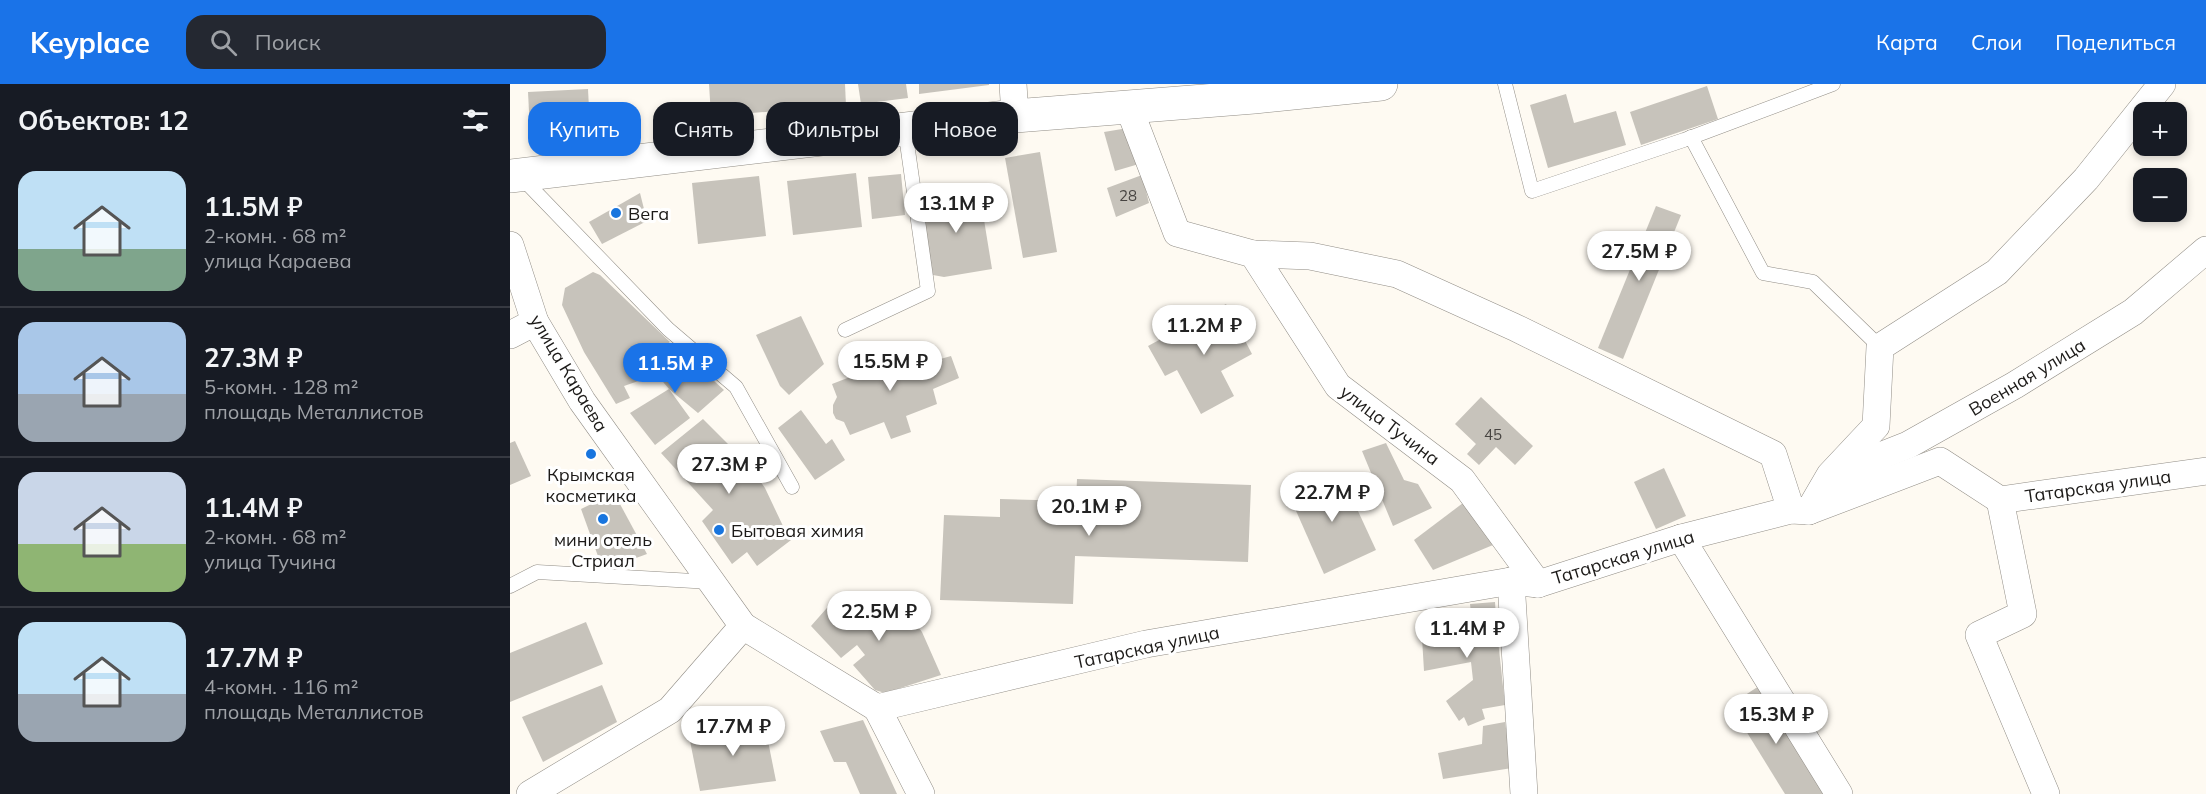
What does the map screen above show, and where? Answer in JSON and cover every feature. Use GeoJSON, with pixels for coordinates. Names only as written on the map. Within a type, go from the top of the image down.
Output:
{"type":"FeatureCollection","features":[{"type":"Feature","properties":{"kind":"main road"},"geometry":{"type":"LineString","coordinates":[[514,175],[905,129],[1014,100],[1129,108],[1381,84]]}},
{"type":"Feature","properties":{"kind":"street"},"geometry":{"type":"LineString","coordinates":[[1129,108],[1177,232],[1253,254],[1310,256],[1397,274],[1514,327],[1773,454],[1800,510],[1876,426],[1880,347],[1996,272],[2086,179],[2163,84]]}},
{"type":"Feature","properties":{"kind":"street","name":"улица Караева"},"geometry":{"type":"LineString","coordinates":[[510,245],[535,322],[582,401],[743,626]]}},
{"type":"Feature","properties":{"kind":"street","name":"Военная улица"},"geometry":{"type":"LineString","coordinates":[[1830,475],[1908,445],[2015,385],[2133,312],[2206,250]]}},
{"type":"Feature","properties":{"kind":"street","name":"улица Тучина"},"geometry":{"type":"LineString","coordinates":[[1253,254],[1338,386],[1462,480],[1538,584]]}},
{"type":"Feature","properties":{"kind":"street"},"geometry":{"type":"LineString","coordinates":[[510,335],[535,322]]}},
{"type":"Feature","properties":{"kind":"street","name":"Татарская улица"},"geometry":{"type":"LineString","coordinates":[[877,708],[1146,644],[1511,581],[1538,584],[1681,538],[1800,510],[1940,461],[2000,500],[2206,471]]}},
{"type":"Feature","properties":{"kind":"street"},"geometry":{"type":"LineString","coordinates":[[2000,500],[2024,614],[1979,635],[2046,794]]}},
{"type":"Feature","properties":{"kind":"street"},"geometry":{"type":"LineString","coordinates":[[1681,538],[1839,794]]}},
{"type":"Feature","properties":{"kind":"street"},"geometry":{"type":"LineString","coordinates":[[1511,581],[1524,794]]}},
{"type":"Feature","properties":{"kind":"street"},"geometry":{"type":"LineString","coordinates":[[530,794],[670,710],[743,626],[877,708],[921,794]]}},
{"type":"Feature","properties":{"kind":"lane"},"geometry":{"type":"LineString","coordinates":[[1505,84],[1532,190],[1690,137],[1833,84]]}},
{"type":"Feature","properties":{"kind":"lane"},"geometry":{"type":"LineString","coordinates":[[845,330],[928,291],[905,129]]}},
{"type":"Feature","properties":{"kind":"lane"},"geometry":{"type":"LineString","coordinates":[[1690,137],[1763,273],[1813,282],[1880,347]]}},
{"type":"Feature","properties":{"kind":"lane"},"geometry":{"type":"LineString","coordinates":[[514,175],[668,329],[736,387],[792,487]]}},
{"type":"Feature","properties":{"kind":"lane"},"geometry":{"type":"LineString","coordinates":[[510,586],[537,572],[711,582]]}},
{"type":"Feature","properties":{"kind":"building"},"geometry":{"type":"Polygon","coordinates":[[[709,84],[845,84],[846,102],[766,102],[766,112],[754,113],[754,102],[710,102],[709,84]]]}},
{"type":"Feature","properties":{"kind":"building"},"geometry":{"type":"Polygon","coordinates":[[[858,84],[906,84],[908,98],[861,102],[858,84]]]}},
{"type":"Feature","properties":{"kind":"building"},"geometry":{"type":"Polygon","coordinates":[[[919,84],[989,84],[989,85],[919,94],[919,84]]]}},
{"type":"Feature","properties":{"kind":"building"},"geometry":{"type":"Polygon","coordinates":[[[1707,86],[1718,119],[1641,145],[1630,112],[1707,86]]]}},
{"type":"Feature","properties":{"kind":"building"},"geometry":{"type":"Polygon","coordinates":[[[588,89],[589,102],[529,102],[528,92],[588,89]]]}},
{"type":"Feature","properties":{"kind":"building"},"geometry":{"type":"Polygon","coordinates":[[[1566,94],[1574,123],[1616,111],[1626,145],[1548,168],[1530,105],[1566,94]]]}},
{"type":"Feature","properties":{"kind":"building"},"geometry":{"type":"Polygon","coordinates":[[[1128,128],[1139,164],[1115,171],[1104,132],[1128,128]]]}},
{"type":"Feature","properties":{"kind":"building"},"geometry":{"type":"Polygon","coordinates":[[[1040,152],[1057,252],[1023,258],[1005,158],[1040,152]]]}},
{"type":"Feature","properties":{"kind":"building"},"geometry":{"type":"Polygon","coordinates":[[[856,173],[862,227],[793,235],[787,181],[856,173]]]}},
{"type":"Feature","properties":{"kind":"building"},"geometry":{"type":"Polygon","coordinates":[[[901,174],[905,215],[872,219],[868,177],[901,174]]]}},
{"type":"Feature","properties":{"kind":"building"},"geometry":{"type":"Polygon","coordinates":[[[1142,175],[1149,203],[1116,217],[1107,188],[1142,175]]]}},
{"type":"Feature","properties":{"kind":"building"},"geometry":{"type":"Polygon","coordinates":[[[759,176],[766,236],[698,244],[692,183],[759,176]]]}},
{"type":"Feature","properties":{"kind":"building"},"geometry":{"type":"Polygon","coordinates":[[[979,189],[992,269],[944,277],[933,275],[920,199],[979,189]]]}},
{"type":"Feature","properties":{"kind":"building"},"geometry":{"type":"Polygon","coordinates":[[[640,193],[647,221],[602,244],[589,222],[640,193]]]}},
{"type":"Feature","properties":{"kind":"building"},"geometry":{"type":"Polygon","coordinates":[[[1656,206],[1681,215],[1623,359],[1598,348],[1656,206]]]}},
{"type":"Feature","properties":{"kind":"building"},"geometry":{"type":"Polygon","coordinates":[[[593,272],[600,275],[670,342],[641,362],[647,378],[624,386],[630,398],[616,404],[584,352],[562,305],[565,288],[593,272]]]}},
{"type":"Feature","properties":{"kind":"building"},"geometry":{"type":"Polygon","coordinates":[[[1226,304],[1252,354],[1221,371],[1234,396],[1201,414],[1177,370],[1165,376],[1148,346],[1226,304]]]}},
{"type":"Feature","properties":{"kind":"building"},"geometry":{"type":"Polygon","coordinates":[[[801,316],[824,364],[789,395],[780,386],[756,335],[801,316]]]}},
{"type":"Feature","properties":{"kind":"building"},"geometry":{"type":"Polygon","coordinates":[[[673,344],[724,390],[698,413],[669,389],[648,364],[673,344]]]}},
{"type":"Feature","properties":{"kind":"building"},"geometry":{"type":"Polygon","coordinates":[[[880,348],[884,363],[917,352],[923,364],[951,356],[959,378],[933,389],[937,404],[906,416],[911,432],[891,439],[884,422],[850,435],[844,422],[836,419],[833,413],[833,405],[837,397],[832,384],[863,372],[858,356],[880,348]]]}},
{"type":"Feature","properties":{"kind":"building"},"geometry":{"type":"Polygon","coordinates":[[[669,389],[690,418],[655,445],[630,413],[669,389]]]}},
{"type":"Feature","properties":{"kind":"building"},"geometry":{"type":"Polygon","coordinates":[[[1481,397],[1533,446],[1515,465],[1496,447],[1479,465],[1467,454],[1476,444],[1455,424],[1481,397]]]}},
{"type":"Feature","properties":{"kind":"building"},"geometry":{"type":"Polygon","coordinates":[[[801,410],[826,444],[832,439],[845,460],[815,480],[778,428],[801,410]]]}},
{"type":"Feature","properties":{"kind":"building"},"geometry":{"type":"Polygon","coordinates":[[[703,419],[747,463],[765,488],[783,526],[795,537],[757,566],[747,552],[732,564],[702,521],[713,510],[661,453],[703,419]]]}},
{"type":"Feature","properties":{"kind":"building"},"geometry":{"type":"Polygon","coordinates":[[[515,441],[531,476],[510,485],[510,443],[515,441]]]}},
{"type":"Feature","properties":{"kind":"building"},"geometry":{"type":"Polygon","coordinates":[[[1386,443],[1404,480],[1418,484],[1432,508],[1393,526],[1362,451],[1386,443]]]}},
{"type":"Feature","properties":{"kind":"building"},"geometry":{"type":"Polygon","coordinates":[[[1664,468],[1686,516],[1656,529],[1634,482],[1664,468]]]}},
{"type":"Feature","properties":{"kind":"building"},"geometry":{"type":"Polygon","coordinates":[[[1340,472],[1376,550],[1324,574],[1289,495],[1340,472]]]}},
{"type":"Feature","properties":{"kind":"building"},"geometry":{"type":"Polygon","coordinates":[[[1077,479],[1251,485],[1248,562],[1075,556],[1073,604],[940,600],[944,515],[1000,517],[1000,499],[1076,501],[1077,479]]]}},
{"type":"Feature","properties":{"kind":"building"},"geometry":{"type":"Polygon","coordinates":[[[614,493],[647,554],[603,570],[581,509],[614,493]]]}},
{"type":"Feature","properties":{"kind":"building"},"geometry":{"type":"Polygon","coordinates":[[[1463,503],[1493,545],[1433,570],[1414,540],[1463,503]]]}},
{"type":"Feature","properties":{"kind":"building"},"geometry":{"type":"Polygon","coordinates":[[[841,592],[855,609],[870,599],[882,599],[891,592],[922,632],[941,675],[885,693],[875,690],[853,665],[865,655],[857,645],[841,658],[811,626],[841,592]]]}},
{"type":"Feature","properties":{"kind":"building"},"geometry":{"type":"Polygon","coordinates":[[[1495,602],[1497,631],[1474,633],[1475,643],[1498,640],[1505,705],[1482,709],[1485,719],[1468,726],[1464,717],[1459,721],[1446,701],[1473,680],[1471,662],[1424,671],[1421,621],[1471,613],[1470,604],[1495,602]]]}},
{"type":"Feature","properties":{"kind":"building"},"geometry":{"type":"Polygon","coordinates":[[[586,622],[603,664],[510,702],[510,653],[586,622]]]}},
{"type":"Feature","properties":{"kind":"building"},"geometry":{"type":"Polygon","coordinates":[[[602,685],[617,722],[543,762],[522,717],[602,685]]]}},
{"type":"Feature","properties":{"kind":"building"},"geometry":{"type":"Polygon","coordinates":[[[1759,686],[1827,794],[1785,794],[1730,705],[1759,686]]]}},
{"type":"Feature","properties":{"kind":"building"},"geometry":{"type":"Polygon","coordinates":[[[863,720],[897,794],[860,794],[846,762],[834,762],[820,731],[863,720]]]}},
{"type":"Feature","properties":{"kind":"building"},"geometry":{"type":"Polygon","coordinates":[[[764,721],[776,781],[700,791],[689,736],[764,721]]]}},
{"type":"Feature","properties":{"kind":"building"},"geometry":{"type":"Polygon","coordinates":[[[1505,722],[1512,768],[1443,779],[1438,753],[1482,744],[1483,726],[1505,722]]]}},
{"type":"Feature","properties":{"kind":"place","name":"Вега"},"geometry":{"type":"Point","coordinates":[616,213]}},
{"type":"Feature","properties":{"kind":"place","name":"Крымская косметика"},"geometry":{"type":"Point","coordinates":[591,454]}},
{"type":"Feature","properties":{"kind":"place","name":"мини отель Стриал"},"geometry":{"type":"Point","coordinates":[603,519]}},
{"type":"Feature","properties":{"kind":"place","name":"Бытовая химия"},"geometry":{"type":"Point","coordinates":[719,530]}}]}
